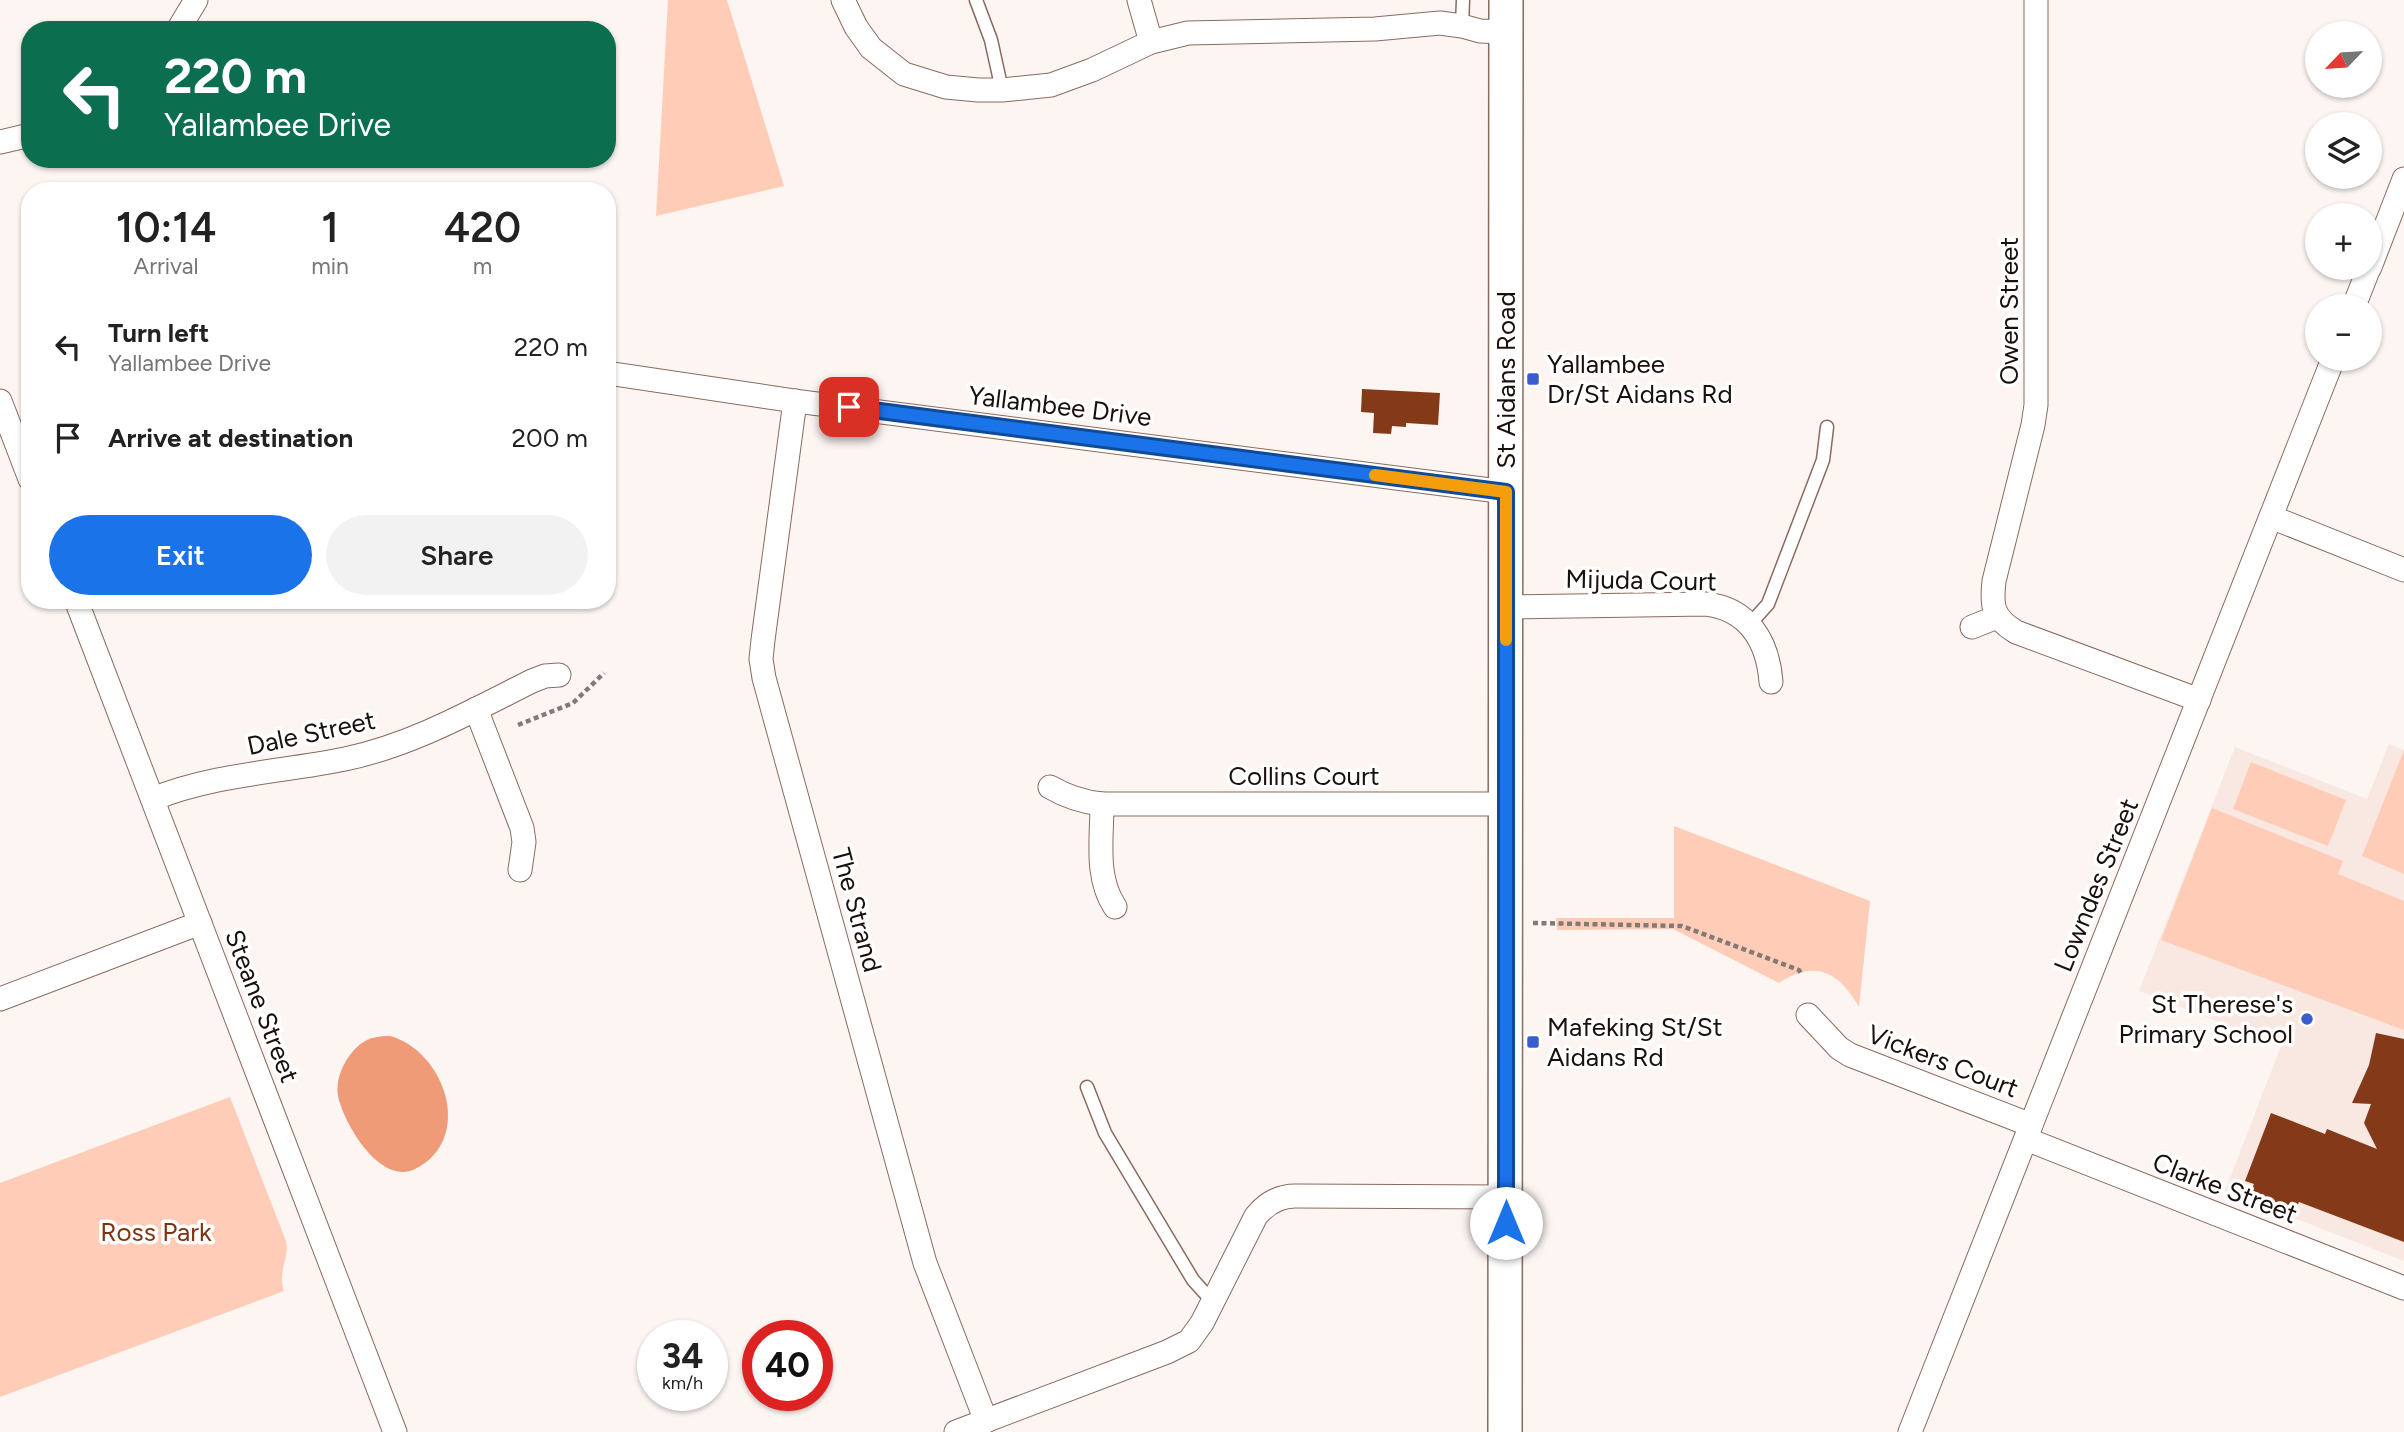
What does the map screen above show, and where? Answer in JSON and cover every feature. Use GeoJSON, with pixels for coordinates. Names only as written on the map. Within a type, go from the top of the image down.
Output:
{"type":"FeatureCollection","features":[{"type":"Feature","properties":{"kind":"street"},"geometry":{"type":"LineString","coordinates":[[184,21],[197,0]]}},
{"type":"Feature","properties":{"kind":"street"},"geometry":{"type":"LineString","coordinates":[[843,0],[856,27],[871,48],[904,74],[946,87],[1002,90],[1051,85],[1069,80],[1151,42],[1188,33],[1375,29],[1440,23],[1480,31],[1506,16]]}},
{"type":"Feature","properties":{"kind":"street"},"geometry":{"type":"LineString","coordinates":[[1139,0],[1151,42]]}},
{"type":"Feature","properties":{"kind":"street","name":"Owen Street"},"geometry":{"type":"LineString","coordinates":[[1997,617],[1992,595],[1994,581],[2034,425],[2036,405],[2036,0]]}},
{"type":"Feature","properties":{"kind":"street","name":"St Aidans Road"},"geometry":{"type":"LineString","coordinates":[[1505,1432],[1506,16]]}},
{"type":"Feature","properties":{"kind":"street"},"geometry":{"type":"LineString","coordinates":[[0,142],[21,137]]}},
{"type":"Feature","properties":{"kind":"street"},"geometry":{"type":"LineString","coordinates":[[2382,241],[2399,207],[2404,179]]}},
{"type":"Feature","properties":{"kind":"street","name":"Lowndes Street"},"geometry":{"type":"LineString","coordinates":[[1910,1432],[2328,371]]}},
{"type":"Feature","properties":{"kind":"street","name":"Yallambee Drive"},"geometry":{"type":"LineString","coordinates":[[616,374],[795,401],[1506,492]]}},
{"type":"Feature","properties":{"kind":"street"},"geometry":{"type":"LineString","coordinates":[[0,401],[21,456]]}},
{"type":"Feature","properties":{"kind":"street","name":"The Strand"},"geometry":{"type":"LineString","coordinates":[[795,401],[761,659],[764,678],[925,1264],[986,1421]]}},
{"type":"Feature","properties":{"kind":"street"},"geometry":{"type":"LineString","coordinates":[[2271,517],[2404,570]]}},
{"type":"Feature","properties":{"kind":"street","name":"Mijuda Court"},"geometry":{"type":"LineString","coordinates":[[1506,607],[1706,604],[1723,607],[1750,624]]}},
{"type":"Feature","properties":{"kind":"street","name":"Steane Street"},"geometry":{"type":"LineString","coordinates":[[79,609],[395,1432]]}},
{"type":"Feature","properties":{"kind":"street"},"geometry":{"type":"LineString","coordinates":[[1972,627],[1997,617],[2016,632],[2199,700]]}},
{"type":"Feature","properties":{"kind":"street"},"geometry":{"type":"LineString","coordinates":[[1750,624],[1766,654],[1771,682]]}},
{"type":"Feature","properties":{"kind":"street","name":"Dale Street"},"geometry":{"type":"LineString","coordinates":[[153,799],[193,785],[375,751],[420,735],[531,681],[559,675]]}},
{"type":"Feature","properties":{"kind":"street"},"geometry":{"type":"LineString","coordinates":[[476,709],[522,828],[524,842],[520,870]]}},
{"type":"Feature","properties":{"kind":"street","name":"Collins Court"},"geometry":{"type":"LineString","coordinates":[[1050,788],[1083,802],[1101,804],[1506,804]]}},
{"type":"Feature","properties":{"kind":"street"},"geometry":{"type":"LineString","coordinates":[[1101,804],[1102,873],[1107,896],[1115,907]]}},
{"type":"Feature","properties":{"kind":"street"},"geometry":{"type":"LineString","coordinates":[[0,999],[200,923]]}},
{"type":"Feature","properties":{"kind":"street","name":"Vickers Court"},"geometry":{"type":"LineString","coordinates":[[1808,1015],[1839,1048],[1850,1055],[2029,1132]]}},
{"type":"Feature","properties":{"kind":"street","name":"Clarke Street"},"geometry":{"type":"LineString","coordinates":[[2029,1132],[2404,1288]]}},
{"type":"Feature","properties":{"kind":"street"},"geometry":{"type":"LineString","coordinates":[[956,1432],[1180,1346],[1196,1333],[1256,1216],[1263,1208],[1280,1198],[1506,1198]]}},
{"type":"Feature","properties":{"kind":"lane"},"geometry":{"type":"LineString","coordinates":[[976,0],[991,40],[1002,90]]}},
{"type":"Feature","properties":{"kind":"lane"},"geometry":{"type":"LineString","coordinates":[[1462,26],[1463,0]]}},
{"type":"Feature","properties":{"kind":"lane"},"geometry":{"type":"LineString","coordinates":[[1750,624],[1768,604],[1823,460],[1827,427]]}},
{"type":"Feature","properties":{"kind":"lane"},"geometry":{"type":"LineString","coordinates":[[1087,1087],[1105,1133],[1193,1280],[1213,1302]]}},
{"type":"Feature","properties":{"kind":"path"},"geometry":{"type":"LineString","coordinates":[[518,725],[573,703],[604,673]]}},
{"type":"Feature","properties":{"kind":"path"},"geometry":{"type":"LineString","coordinates":[[1529,923],[1682,926],[1799,970],[1801,974]]}},
{"type":"Feature","properties":{"kind":"shaded area","name":"St Therese's Primary School"},"geometry":{"type":"Polygon","coordinates":[[[2389,744],[2404,750],[2404,1261],[2225,1191],[2281,1046],[2139,991],[2235,747],[2367,799],[2389,744]]]}},
{"type":"Feature","properties":{"kind":"shaded area"},"geometry":{"type":"Polygon","coordinates":[[[390,1036],[409,1045],[426,1059],[438,1077],[446,1097],[448,1118],[444,1138],[433,1155],[415,1169],[402,1172],[389,1169],[366,1149],[348,1122],[337,1090],[341,1070],[356,1048],[372,1038],[390,1036]]]}},
{"type":"Feature","properties":{"kind":"green space"},"geometry":{"type":"Polygon","coordinates":[[[668,0],[727,0],[784,186],[656,216],[668,0]]]}},
{"type":"Feature","properties":{"kind":"green space"},"geometry":{"type":"Polygon","coordinates":[[[2404,750],[2404,874],[2362,856],[2404,750]]]}},
{"type":"Feature","properties":{"kind":"green space"},"geometry":{"type":"Polygon","coordinates":[[[2251,762],[2346,800],[2328,846],[2233,809],[2251,762]]]}},
{"type":"Feature","properties":{"kind":"green space"},"geometry":{"type":"Polygon","coordinates":[[[2212,808],[2343,861],[2338,874],[2404,901],[2404,1030],[2161,940],[2212,808]]]}},
{"type":"Feature","properties":{"kind":"green space"},"geometry":{"type":"Polygon","coordinates":[[[1674,826],[1870,901],[1859,1007],[1843,985],[1825,973],[1804,972],[1779,983],[1673,929],[1557,930],[1556,918],[1674,918],[1674,826]]]}},
{"type":"Feature","properties":{"kind":"green space","name":"Ross Park"},"geometry":{"type":"Polygon","coordinates":[[[230,1097],[286,1241],[282,1277],[284,1291],[0,1397],[0,1183],[230,1097]]]}},
{"type":"Feature","properties":{"kind":"building"},"geometry":{"type":"Polygon","coordinates":[[[1362,389],[1440,393],[1438,425],[1406,423],[1406,427],[1392,426],[1391,434],[1373,433],[1374,413],[1361,412],[1362,389]]]}},
{"type":"Feature","properties":{"kind":"building"},"geometry":{"type":"Polygon","coordinates":[[[2376,1033],[2404,1039],[2404,1242],[2299,1202],[2295,1211],[2250,1193],[2254,1184],[2245,1181],[2271,1113],[2325,1134],[2327,1129],[2377,1149],[2364,1123],[2371,1104],[2352,1103],[2369,1065],[2376,1033]]]}},
{"type":"Feature","properties":{"kind":"slow traffic"},"geometry":{"type":"LineString","coordinates":[[1375,475],[1506,492],[1506,640]]}},
{"type":"Feature","properties":{"kind":"place","name":"Yallambee Dr/St Aidans Rd"},"geometry":{"type":"Point","coordinates":[1533,379]}},
{"type":"Feature","properties":{"kind":"place","name":"St Therese's Primary School"},"geometry":{"type":"Point","coordinates":[2307,1019]}},
{"type":"Feature","properties":{"kind":"place","name":"Mafeking St/St Aidans Rd"},"geometry":{"type":"Point","coordinates":[1533,1042]}},
{"type":"Feature","properties":{"kind":"route"},"geometry":{"type":"LineString","coordinates":[[849,407],[1506,492],[1506,1223]]}}]}
